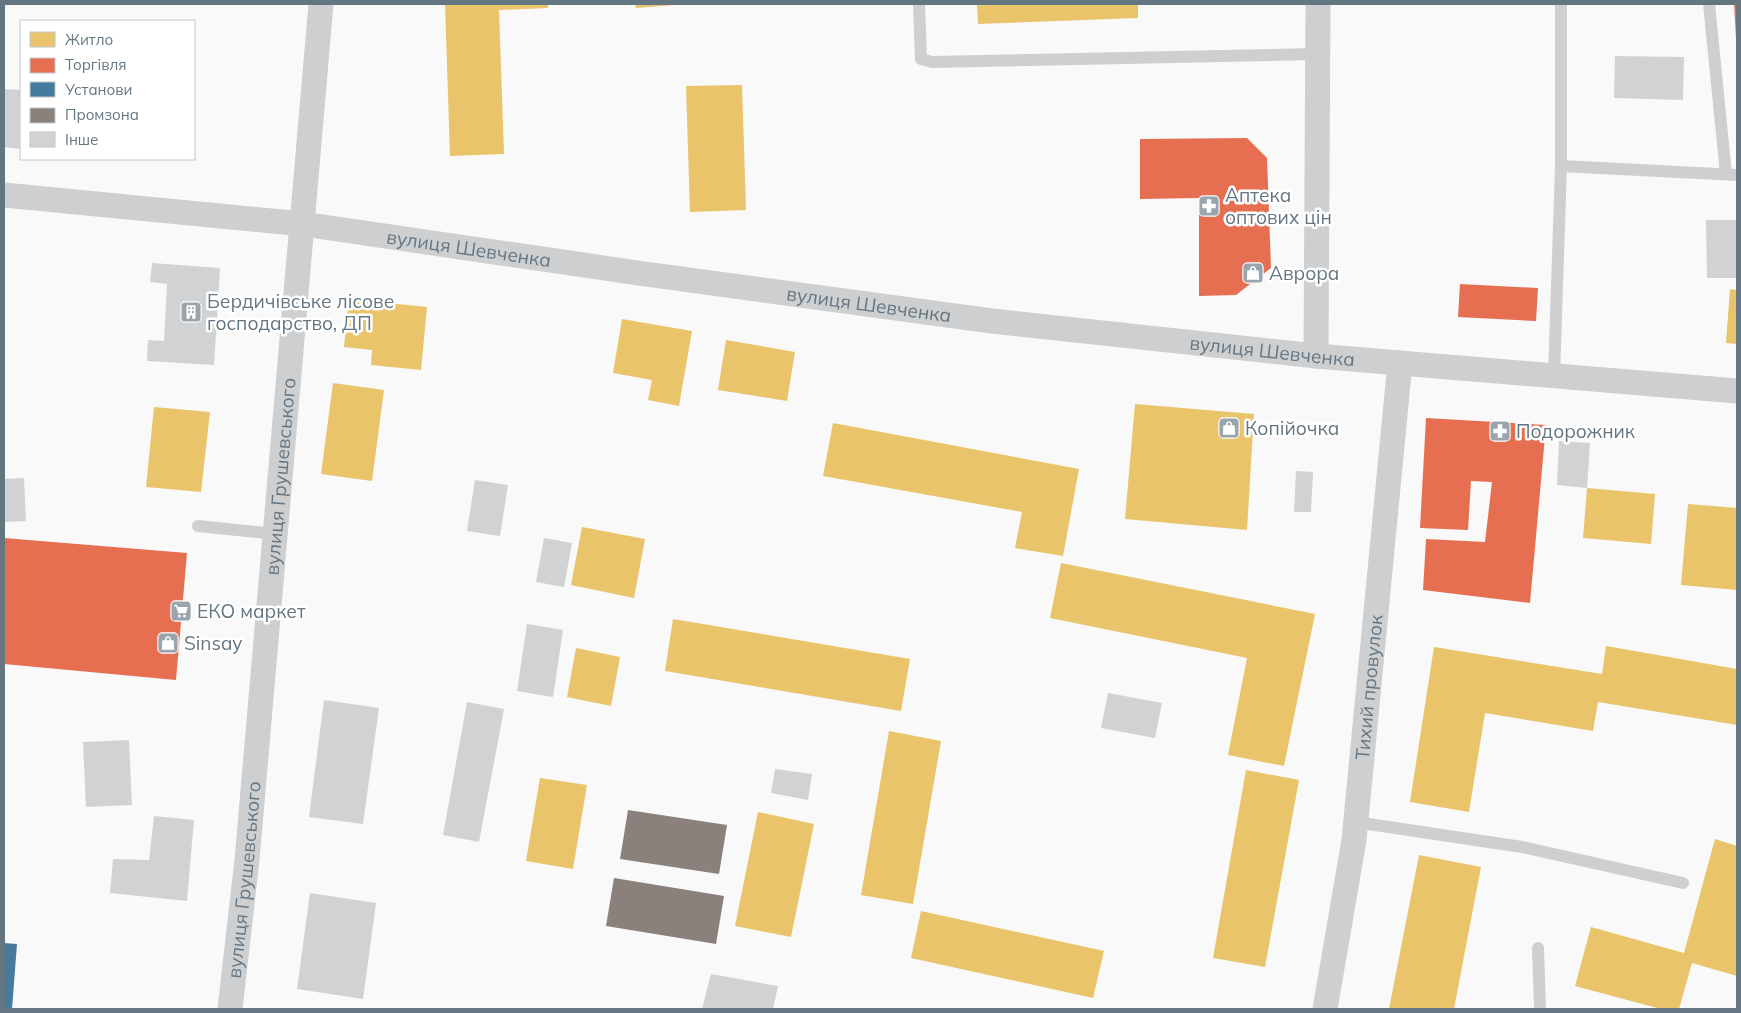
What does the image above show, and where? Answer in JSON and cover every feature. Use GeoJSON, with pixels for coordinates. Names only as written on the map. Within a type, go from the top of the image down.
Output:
{"type":"FeatureCollection","features":[{"type":"Feature","properties":{"kind":"street","name":"вулиця Грушевського"},"geometry":{"type":"LineString","coordinates":[[230,1009],[247,860],[321,4]]}},
{"type":"Feature","properties":{"kind":"street"},"geometry":{"type":"LineString","coordinates":[[1316,356],[1318,4]]}},
{"type":"Feature","properties":{"kind":"street","name":"вулиця Шевченка"},"geometry":{"type":"LineString","coordinates":[[4,196],[303,224],[638,273],[982,319],[1316,356],[1737,391]]}},
{"type":"Feature","properties":{"kind":"street","name":"Тихий провулок"},"geometry":{"type":"LineString","coordinates":[[1325,1009],[1354,840],[1400,364]]}},
{"type":"Feature","properties":{"kind":"lane"},"geometry":{"type":"LineString","coordinates":[[919,4],[921,59],[932,62],[1317,54]]}},
{"type":"Feature","properties":{"kind":"lane"},"geometry":{"type":"LineString","coordinates":[[1554,376],[1561,166],[1561,4]]}},
{"type":"Feature","properties":{"kind":"lane"},"geometry":{"type":"LineString","coordinates":[[1561,166],[1732,174],[1709,4]]}},
{"type":"Feature","properties":{"kind":"lane"},"geometry":{"type":"LineString","coordinates":[[198,526],[276,534]]}},
{"type":"Feature","properties":{"kind":"lane"},"geometry":{"type":"LineString","coordinates":[[1355,822],[1522,847],[1683,883]]}},
{"type":"Feature","properties":{"kind":"lane"},"geometry":{"type":"LineString","coordinates":[[1538,948],[1540,1009]]}},
{"type":"Feature","properties":{"kind":"building: Житло"},"geometry":{"type":"Polygon","coordinates":[[[445,4],[548,4],[548,8],[499,10],[504,154],[450,156],[445,4]]]}},
{"type":"Feature","properties":{"kind":"building: Житло"},"geometry":{"type":"Polygon","coordinates":[[[635,4],[675,4],[675,5],[636,8],[635,4]]]}},
{"type":"Feature","properties":{"kind":"building: Житло"},"geometry":{"type":"Polygon","coordinates":[[[977,4],[1138,4],[1138,18],[978,24],[977,4]]]}},
{"type":"Feature","properties":{"kind":"building: Житло"},"geometry":{"type":"Polygon","coordinates":[[[742,85],[746,210],[690,212],[686,86],[742,85]]]}},
{"type":"Feature","properties":{"kind":"building: Житло"},"geometry":{"type":"Polygon","coordinates":[[[1730,289],[1737,290],[1737,344],[1726,343],[1730,289]]]}},
{"type":"Feature","properties":{"kind":"building: Житло"},"geometry":{"type":"Polygon","coordinates":[[[349,299],[427,307],[421,370],[371,365],[372,350],[344,347],[349,299]]]}},
{"type":"Feature","properties":{"kind":"building: Житло"},"geometry":{"type":"Polygon","coordinates":[[[622,319],[692,331],[679,406],[648,400],[652,380],[613,373],[622,319]]]}},
{"type":"Feature","properties":{"kind":"building: Житло"},"geometry":{"type":"Polygon","coordinates":[[[726,340],[795,352],[787,401],[718,390],[726,340]]]}},
{"type":"Feature","properties":{"kind":"building: Житло"},"geometry":{"type":"Polygon","coordinates":[[[333,383],[384,390],[372,481],[321,474],[333,383]]]}},
{"type":"Feature","properties":{"kind":"building: Житло"},"geometry":{"type":"Polygon","coordinates":[[[1135,404],[1254,414],[1247,530],[1125,519],[1135,404]]]}},
{"type":"Feature","properties":{"kind":"building: Житло"},"geometry":{"type":"Polygon","coordinates":[[[154,407],[210,412],[201,492],[146,487],[154,407]]]}},
{"type":"Feature","properties":{"kind":"building: Житло"},"geometry":{"type":"Polygon","coordinates":[[[833,423],[1079,469],[1063,556],[1015,548],[1022,512],[823,476],[833,423]]]}},
{"type":"Feature","properties":{"kind":"building: Житло"},"geometry":{"type":"Polygon","coordinates":[[[1587,488],[1655,494],[1651,544],[1583,538],[1587,488]]]}},
{"type":"Feature","properties":{"kind":"building: Житло"},"geometry":{"type":"Polygon","coordinates":[[[1688,504],[1737,508],[1737,590],[1681,585],[1688,504]]]}},
{"type":"Feature","properties":{"kind":"building: Житло"},"geometry":{"type":"Polygon","coordinates":[[[582,527],[645,539],[634,598],[571,585],[582,527]]]}},
{"type":"Feature","properties":{"kind":"building: Житло"},"geometry":{"type":"Polygon","coordinates":[[[1061,563],[1315,614],[1284,766],[1228,755],[1247,658],[1050,618],[1061,563]]]}},
{"type":"Feature","properties":{"kind":"building: Житло"},"geometry":{"type":"Polygon","coordinates":[[[673,619],[910,659],[901,711],[665,671],[673,619]]]}},
{"type":"Feature","properties":{"kind":"building: Житло"},"geometry":{"type":"Polygon","coordinates":[[[1606,646],[1737,669],[1737,725],[1598,702],[1593,731],[1485,713],[1469,812],[1410,802],[1434,647],[1602,674],[1606,646]]]}},
{"type":"Feature","properties":{"kind":"building: Житло"},"geometry":{"type":"Polygon","coordinates":[[[576,648],[620,657],[611,706],[567,697],[576,648]]]}},
{"type":"Feature","properties":{"kind":"building: Житло"},"geometry":{"type":"Polygon","coordinates":[[[889,731],[941,741],[913,904],[861,895],[889,731]]]}},
{"type":"Feature","properties":{"kind":"building: Житло"},"geometry":{"type":"Polygon","coordinates":[[[1246,770],[1299,780],[1265,967],[1213,958],[1246,770]]]}},
{"type":"Feature","properties":{"kind":"building: Житло"},"geometry":{"type":"Polygon","coordinates":[[[540,778],[587,785],[573,869],[526,861],[540,778]]]}},
{"type":"Feature","properties":{"kind":"building: Житло"},"geometry":{"type":"Polygon","coordinates":[[[758,812],[814,824],[791,937],[735,926],[758,812]]]}},
{"type":"Feature","properties":{"kind":"building: Житло"},"geometry":{"type":"Polygon","coordinates":[[[1715,839],[1737,846],[1737,976],[1692,963],[1679,1009],[1661,1009],[1575,986],[1591,927],[1684,953],[1715,839]]]}},
{"type":"Feature","properties":{"kind":"building: Житло"},"geometry":{"type":"Polygon","coordinates":[[[1419,855],[1481,867],[1454,1009],[1389,1009],[1419,855]]]}},
{"type":"Feature","properties":{"kind":"building: Житло"},"geometry":{"type":"Polygon","coordinates":[[[921,911],[1104,951],[1093,998],[911,958],[921,911]]]}},
{"type":"Feature","properties":{"kind":"building: Торгівля"},"geometry":{"type":"Polygon","coordinates":[[[1734,4],[1737,4],[1737,38],[1736,38],[1734,4]]]}},
{"type":"Feature","properties":{"kind":"building: Торгівля"},"geometry":{"type":"Polygon","coordinates":[[[1247,138],[1267,158],[1271,268],[1236,295],[1199,296],[1199,198],[1140,199],[1140,139],[1247,138]]]}},
{"type":"Feature","properties":{"kind":"building: Торгівля"},"geometry":{"type":"Polygon","coordinates":[[[1460,284],[1538,288],[1536,321],[1458,317],[1460,284]]]}},
{"type":"Feature","properties":{"kind":"building: Торгівля"},"geometry":{"type":"Polygon","coordinates":[[[1426,418],[1546,425],[1530,603],[1423,590],[1426,539],[1485,542],[1492,482],[1471,481],[1468,530],[1420,528],[1426,418]]]}},
{"type":"Feature","properties":{"kind":"building: Торгівля"},"geometry":{"type":"Polygon","coordinates":[[[4,538],[187,553],[176,680],[4,664],[4,538]]]}},
{"type":"Feature","properties":{"kind":"building: Установи"},"geometry":{"type":"Polygon","coordinates":[[[4,943],[17,944],[12,1009],[4,1009],[4,943]]]}},
{"type":"Feature","properties":{"kind":"building: Промзона"},"geometry":{"type":"Polygon","coordinates":[[[628,810],[727,825],[719,874],[620,859],[628,810]]]}},
{"type":"Feature","properties":{"kind":"building: Промзона"},"geometry":{"type":"Polygon","coordinates":[[[614,878],[724,896],[716,944],[606,926],[614,878]]]}},
{"type":"Feature","properties":{"kind":"building: Інше"},"geometry":{"type":"Polygon","coordinates":[[[1615,56],[1684,57],[1683,100],[1614,98],[1615,56]]]}},
{"type":"Feature","properties":{"kind":"building: Інше"},"geometry":{"type":"Polygon","coordinates":[[[4,89],[20,90],[20,149],[4,147],[4,89]]]}},
{"type":"Feature","properties":{"kind":"building: Інше"},"geometry":{"type":"Polygon","coordinates":[[[1706,220],[1737,220],[1737,278],[1707,278],[1706,220]]]}},
{"type":"Feature","properties":{"kind":"building: Інше","name":"Бердичівське лісове господарство, ДП"},"geometry":{"type":"Polygon","coordinates":[[[152,263],[220,268],[214,365],[147,361],[148,340],[164,341],[167,284],[150,282],[152,263]]]}},
{"type":"Feature","properties":{"kind":"building: Інше"},"geometry":{"type":"Polygon","coordinates":[[[1559,441],[1590,443],[1587,488],[1557,485],[1559,441]]]}},
{"type":"Feature","properties":{"kind":"building: Інше"},"geometry":{"type":"Polygon","coordinates":[[[1296,471],[1313,472],[1311,512],[1294,512],[1296,471]]]}},
{"type":"Feature","properties":{"kind":"building: Інше"},"geometry":{"type":"Polygon","coordinates":[[[24,478],[26,521],[4,522],[4,479],[24,478]]]}},
{"type":"Feature","properties":{"kind":"building: Інше"},"geometry":{"type":"Polygon","coordinates":[[[475,480],[508,485],[500,536],[467,531],[475,480]]]}},
{"type":"Feature","properties":{"kind":"building: Інше"},"geometry":{"type":"Polygon","coordinates":[[[544,538],[572,543],[564,587],[536,582],[544,538]]]}},
{"type":"Feature","properties":{"kind":"building: Інше"},"geometry":{"type":"Polygon","coordinates":[[[527,624],[563,630],[553,697],[517,691],[527,624]]]}},
{"type":"Feature","properties":{"kind":"building: Інше"},"geometry":{"type":"Polygon","coordinates":[[[1108,693],[1162,703],[1155,738],[1101,728],[1108,693]]]}},
{"type":"Feature","properties":{"kind":"building: Інше"},"geometry":{"type":"Polygon","coordinates":[[[324,700],[379,708],[363,824],[309,817],[324,700]]]}},
{"type":"Feature","properties":{"kind":"building: Інше"},"geometry":{"type":"Polygon","coordinates":[[[467,702],[504,709],[479,842],[443,835],[467,702]]]}},
{"type":"Feature","properties":{"kind":"building: Інше"},"geometry":{"type":"Polygon","coordinates":[[[129,740],[132,805],[86,807],[83,742],[129,740]]]}},
{"type":"Feature","properties":{"kind":"building: Інше"},"geometry":{"type":"Polygon","coordinates":[[[775,769],[812,774],[808,800],[771,793],[775,769]]]}},
{"type":"Feature","properties":{"kind":"building: Інше"},"geometry":{"type":"Polygon","coordinates":[[[154,816],[194,820],[187,901],[110,893],[113,859],[149,860],[154,816]]]}},
{"type":"Feature","properties":{"kind":"building: Інше"},"geometry":{"type":"Polygon","coordinates":[[[310,893],[376,903],[363,999],[297,989],[310,893]]]}},
{"type":"Feature","properties":{"kind":"building: Інше"},"geometry":{"type":"Polygon","coordinates":[[[711,974],[778,986],[773,1009],[702,1009],[711,974]]]}},
{"type":"Feature","properties":{"kind":"place","name":"Аптека оптових цін"},"geometry":{"type":"Point","coordinates":[1209,206]}},
{"type":"Feature","properties":{"kind":"place","name":"Аврора"},"geometry":{"type":"Point","coordinates":[1253,273]}},
{"type":"Feature","properties":{"kind":"place","name":"Бердичівське лісове господарство, ДП"},"geometry":{"type":"Point","coordinates":[191,312]}},
{"type":"Feature","properties":{"kind":"place","name":"Копійочка"},"geometry":{"type":"Point","coordinates":[1229,428]}},
{"type":"Feature","properties":{"kind":"place","name":"Подорожник"},"geometry":{"type":"Point","coordinates":[1500,431]}},
{"type":"Feature","properties":{"kind":"place","name":"ЕКО маркет"},"geometry":{"type":"Point","coordinates":[181,611]}},
{"type":"Feature","properties":{"kind":"place","name":"Sinsay"},"geometry":{"type":"Point","coordinates":[168,643]}}]}
